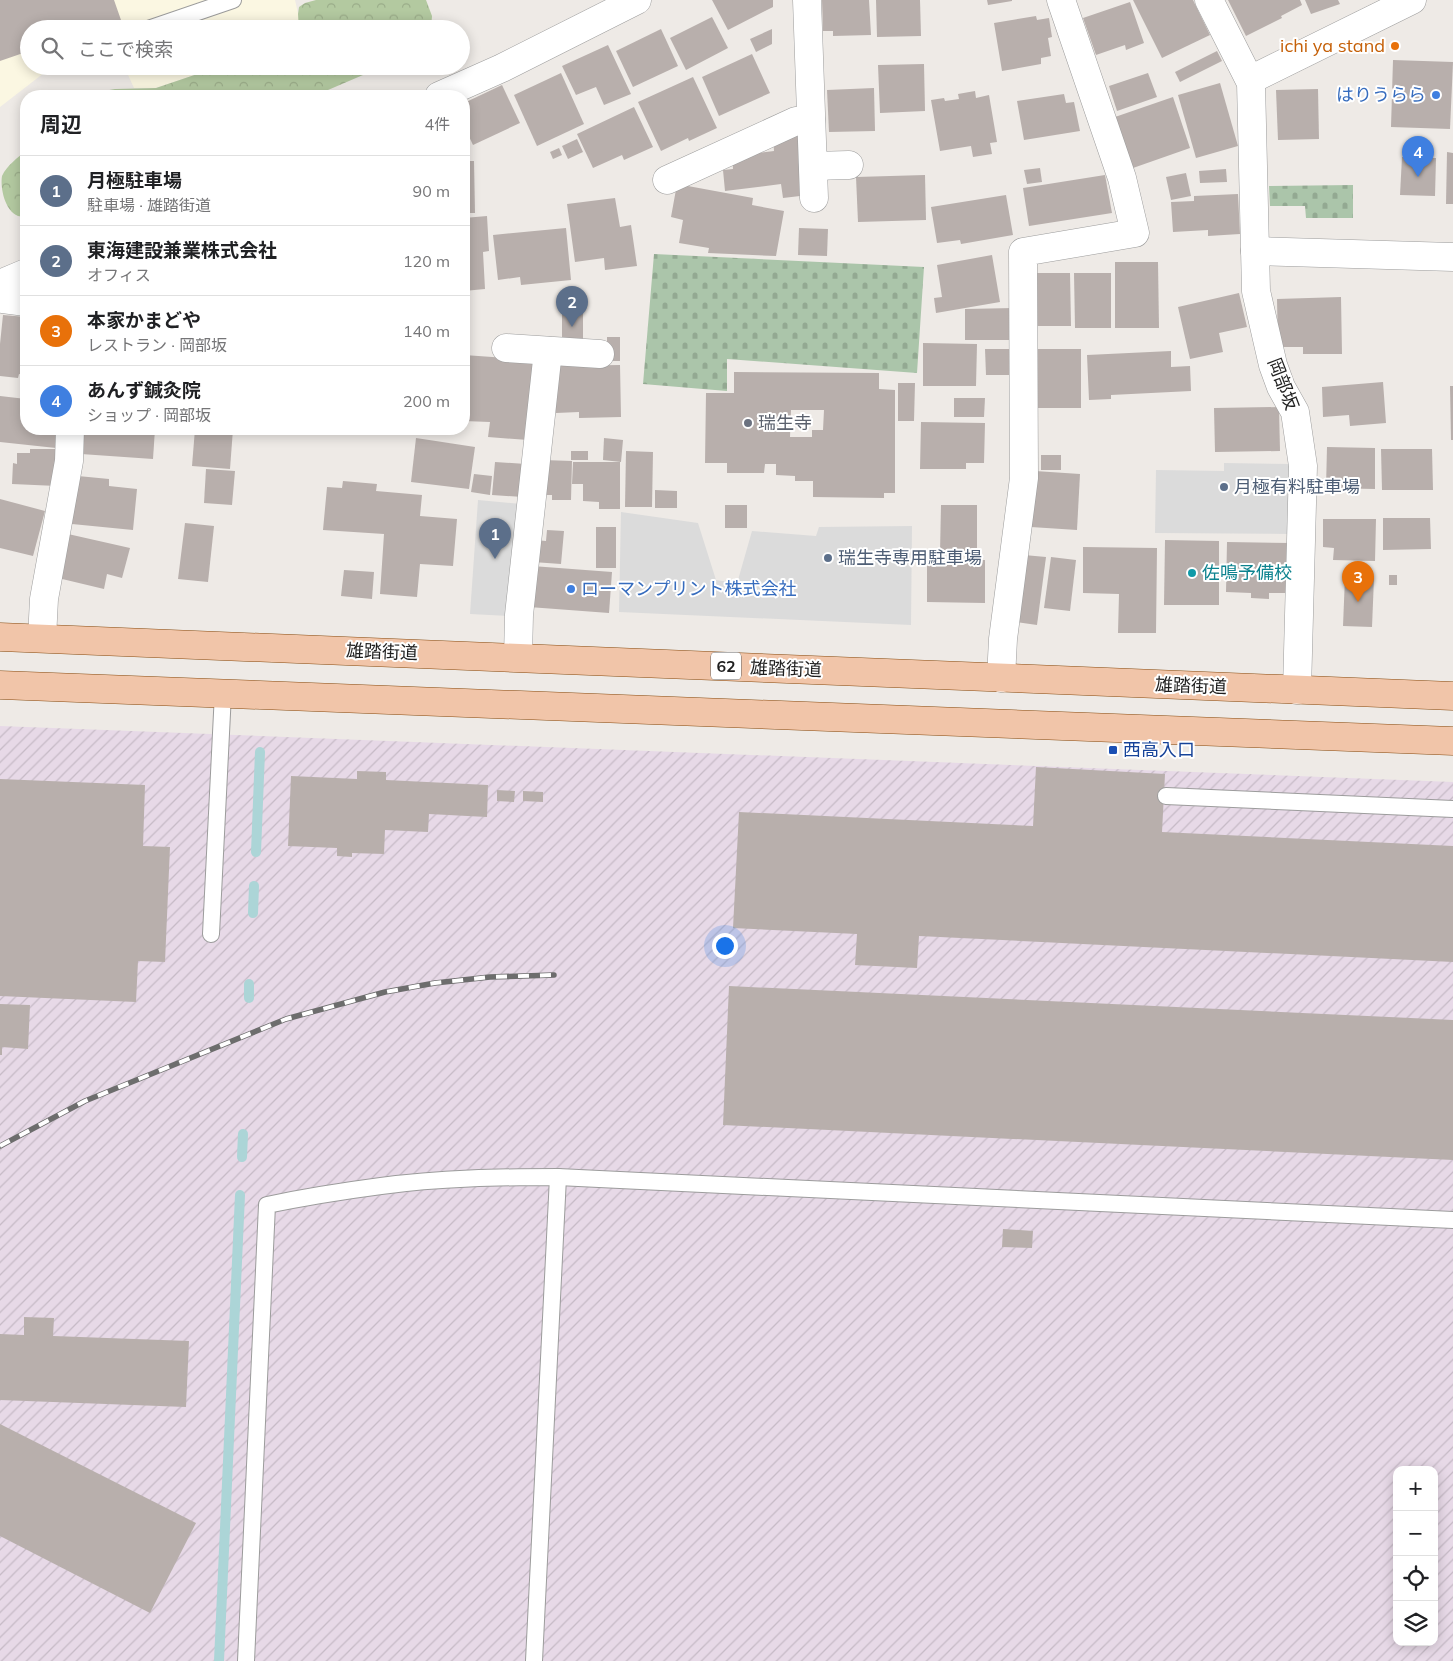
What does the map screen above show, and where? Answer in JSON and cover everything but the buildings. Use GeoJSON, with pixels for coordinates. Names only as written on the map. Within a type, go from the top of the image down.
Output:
{"type":"FeatureCollection","features":[{"type":"Feature","properties":{"kind":"main road","name":"雄踏街道"},"geometry":{"type":"LineString","coordinates":[[0,637],[1453,696]]}},
{"type":"Feature","properties":{"kind":"main road"},"geometry":{"type":"LineString","coordinates":[[0,685],[1453,741]]}},
{"type":"Feature","properties":{"kind":"street"},"geometry":{"type":"LineString","coordinates":[[452,90],[502,68],[637,0]]}},
{"type":"Feature","properties":{"kind":"street"},"geometry":{"type":"LineString","coordinates":[[807,0],[814,198]]}},
{"type":"Feature","properties":{"kind":"street"},"geometry":{"type":"LineString","coordinates":[[1001,678],[1003,639],[1024,478],[1023,252],[1136,233],[1122,178],[1061,0]]}},
{"type":"Feature","properties":{"kind":"street"},"geometry":{"type":"LineString","coordinates":[[1209,0],[1250,80],[1412,0]]}},
{"type":"Feature","properties":{"kind":"street","name":"岡部坂"},"geometry":{"type":"LineString","coordinates":[[1250,80],[1256,291],[1273,364],[1295,412],[1303,466],[1297,690]]}},
{"type":"Feature","properties":{"kind":"street"},"geometry":{"type":"LineString","coordinates":[[667,180],[796,121],[811,120]]}},
{"type":"Feature","properties":{"kind":"street"},"geometry":{"type":"LineString","coordinates":[[813,166],[849,165]]}},
{"type":"Feature","properties":{"kind":"street"},"geometry":{"type":"LineString","coordinates":[[1255,251],[1453,257]]}},
{"type":"Feature","properties":{"kind":"street"},"geometry":{"type":"LineString","coordinates":[[0,284],[20,276]]}},
{"type":"Feature","properties":{"kind":"street"},"geometry":{"type":"LineString","coordinates":[[0,293],[3,299],[20,301]]}},
{"type":"Feature","properties":{"kind":"street"},"geometry":{"type":"LineString","coordinates":[[506,348],[600,354]]}},
{"type":"Feature","properties":{"kind":"street"},"geometry":{"type":"LineString","coordinates":[[518,657],[520,615],[548,351]]}},
{"type":"Feature","properties":{"kind":"street"},"geometry":{"type":"LineString","coordinates":[[42,638],[44,599],[69,461],[70,435]]}},
{"type":"Feature","properties":{"kind":"lane"},"geometry":{"type":"LineString","coordinates":[[174,20],[233,0]]}},
{"type":"Feature","properties":{"kind":"lane"},"geometry":{"type":"LineString","coordinates":[[211,934],[223,693]]}},
{"type":"Feature","properties":{"kind":"lane"},"geometry":{"type":"LineString","coordinates":[[1166,796],[1453,809]]}},
{"type":"Feature","properties":{"kind":"lane"},"geometry":{"type":"LineString","coordinates":[[246,1661],[267,1204],[382,1186],[499,1177],[558,1177],[1453,1220]]}},
{"type":"Feature","properties":{"kind":"lane"},"geometry":{"type":"LineString","coordinates":[[534,1661],[558,1177]]}},
{"type":"Feature","properties":{"kind":"shaded area"},"geometry":{"type":"Polygon","coordinates":[[[0,0],[295,0],[300,20],[20,20],[20,75],[41,75],[0,107],[0,0]]]}},
{"type":"Feature","properties":{"kind":"shaded area"},"geometry":{"type":"Polygon","coordinates":[[[128,75],[194,75],[156,88],[134,88],[128,75]]]}},
{"type":"Feature","properties":{"kind":"shaded area","name":"月極有料駐車場"},"geometry":{"type":"Polygon","coordinates":[[[1224,463],[1292,464],[1291,534],[1155,533],[1156,470],[1224,471],[1224,463]]]}},
{"type":"Feature","properties":{"kind":"shaded area"},"geometry":{"type":"Polygon","coordinates":[[[478,500],[521,504],[509,616],[470,614],[478,500]]]}},
{"type":"Feature","properties":{"kind":"shaded area","name":"瑞生寺専用駐車場"},"geometry":{"type":"Polygon","coordinates":[[[621,512],[698,523],[716,580],[723,581],[738,580],[752,531],[816,536],[819,527],[912,526],[911,625],[619,612],[621,512]]]}},
{"type":"Feature","properties":{"kind":"shaded area"},"geometry":{"type":"Polygon","coordinates":[[[0,726],[1453,782],[1453,1661],[0,1661],[0,726]]]}},
{"type":"Feature","properties":{"kind":"green space"},"geometry":{"type":"Polygon","coordinates":[[[316,0],[426,0],[432,20],[298,20],[299,7],[316,0]]]}},
{"type":"Feature","properties":{"kind":"green space"},"geometry":{"type":"Polygon","coordinates":[[[194,75],[363,75],[328,90],[109,90],[156,88],[194,75]]]}},
{"type":"Feature","properties":{"kind":"green space"},"geometry":{"type":"Polygon","coordinates":[[[20,156],[20,216],[13,213],[4,199],[2,176],[20,156]]]}},
{"type":"Feature","properties":{"kind":"green space"},"geometry":{"type":"Polygon","coordinates":[[[1353,185],[1353,218],[1306,218],[1305,206],[1270,206],[1269,186],[1353,185]]]}},
{"type":"Feature","properties":{"kind":"green space"},"geometry":{"type":"Polygon","coordinates":[[[654,254],[924,267],[917,373],[727,359],[727,391],[643,384],[654,254]]]}},
{"type":"Feature","properties":{"kind":"waterway"},"geometry":{"type":"LineString","coordinates":[[256,852],[260,752]]}},
{"type":"Feature","properties":{"kind":"waterway"},"geometry":{"type":"LineString","coordinates":[[253,913],[254,886]]}},
{"type":"Feature","properties":{"kind":"waterway"},"geometry":{"type":"LineString","coordinates":[[249,984],[249,998]]}},
{"type":"Feature","properties":{"kind":"waterway"},"geometry":{"type":"LineString","coordinates":[[242,1157],[243,1134]]}},
{"type":"Feature","properties":{"kind":"waterway"},"geometry":{"type":"LineString","coordinates":[[219,1661],[240,1195]]}},
{"type":"Feature","properties":{"kind":"railway"},"geometry":{"type":"LineString","coordinates":[[0,1146],[85,1101],[286,1019],[385,992],[435,983],[490,977],[554,975]]}},
{"type":"Feature","properties":{"kind":"place","name":"ichi ya stand"},"geometry":{"type":"Point","coordinates":[1395,46]}},
{"type":"Feature","properties":{"kind":"place","name":"はりうらら"},"geometry":{"type":"Point","coordinates":[1436,95]}},
{"type":"Feature","properties":{"kind":"place","name":"あんず鍼灸院"},"geometry":{"type":"Point","coordinates":[1418,177]}},
{"type":"Feature","properties":{"kind":"place","name":"東海建設兼業株式会社"},"geometry":{"type":"Point","coordinates":[572,327]}},
{"type":"Feature","properties":{"kind":"place","name":"瑞生寺"},"geometry":{"type":"Point","coordinates":[748,423]}},
{"type":"Feature","properties":{"kind":"place","name":"月極有料駐車場"},"geometry":{"type":"Point","coordinates":[1224,487]}},
{"type":"Feature","properties":{"kind":"place","name":"瑞生寺専用駐車場"},"geometry":{"type":"Point","coordinates":[828,558]}},
{"type":"Feature","properties":{"kind":"place","name":"月極駐車場"},"geometry":{"type":"Point","coordinates":[495,559]}},
{"type":"Feature","properties":{"kind":"place","name":"佐鳴予備校"},"geometry":{"type":"Point","coordinates":[1192,573]}},
{"type":"Feature","properties":{"kind":"place","name":"ローマンプリント株式会社"},"geometry":{"type":"Point","coordinates":[571,589]}},
{"type":"Feature","properties":{"kind":"place","name":"本家かまどや"},"geometry":{"type":"Point","coordinates":[1358,602]}},
{"type":"Feature","properties":{"kind":"place","name":"西高入口"},"geometry":{"type":"Point","coordinates":[1113,750]}}]}
